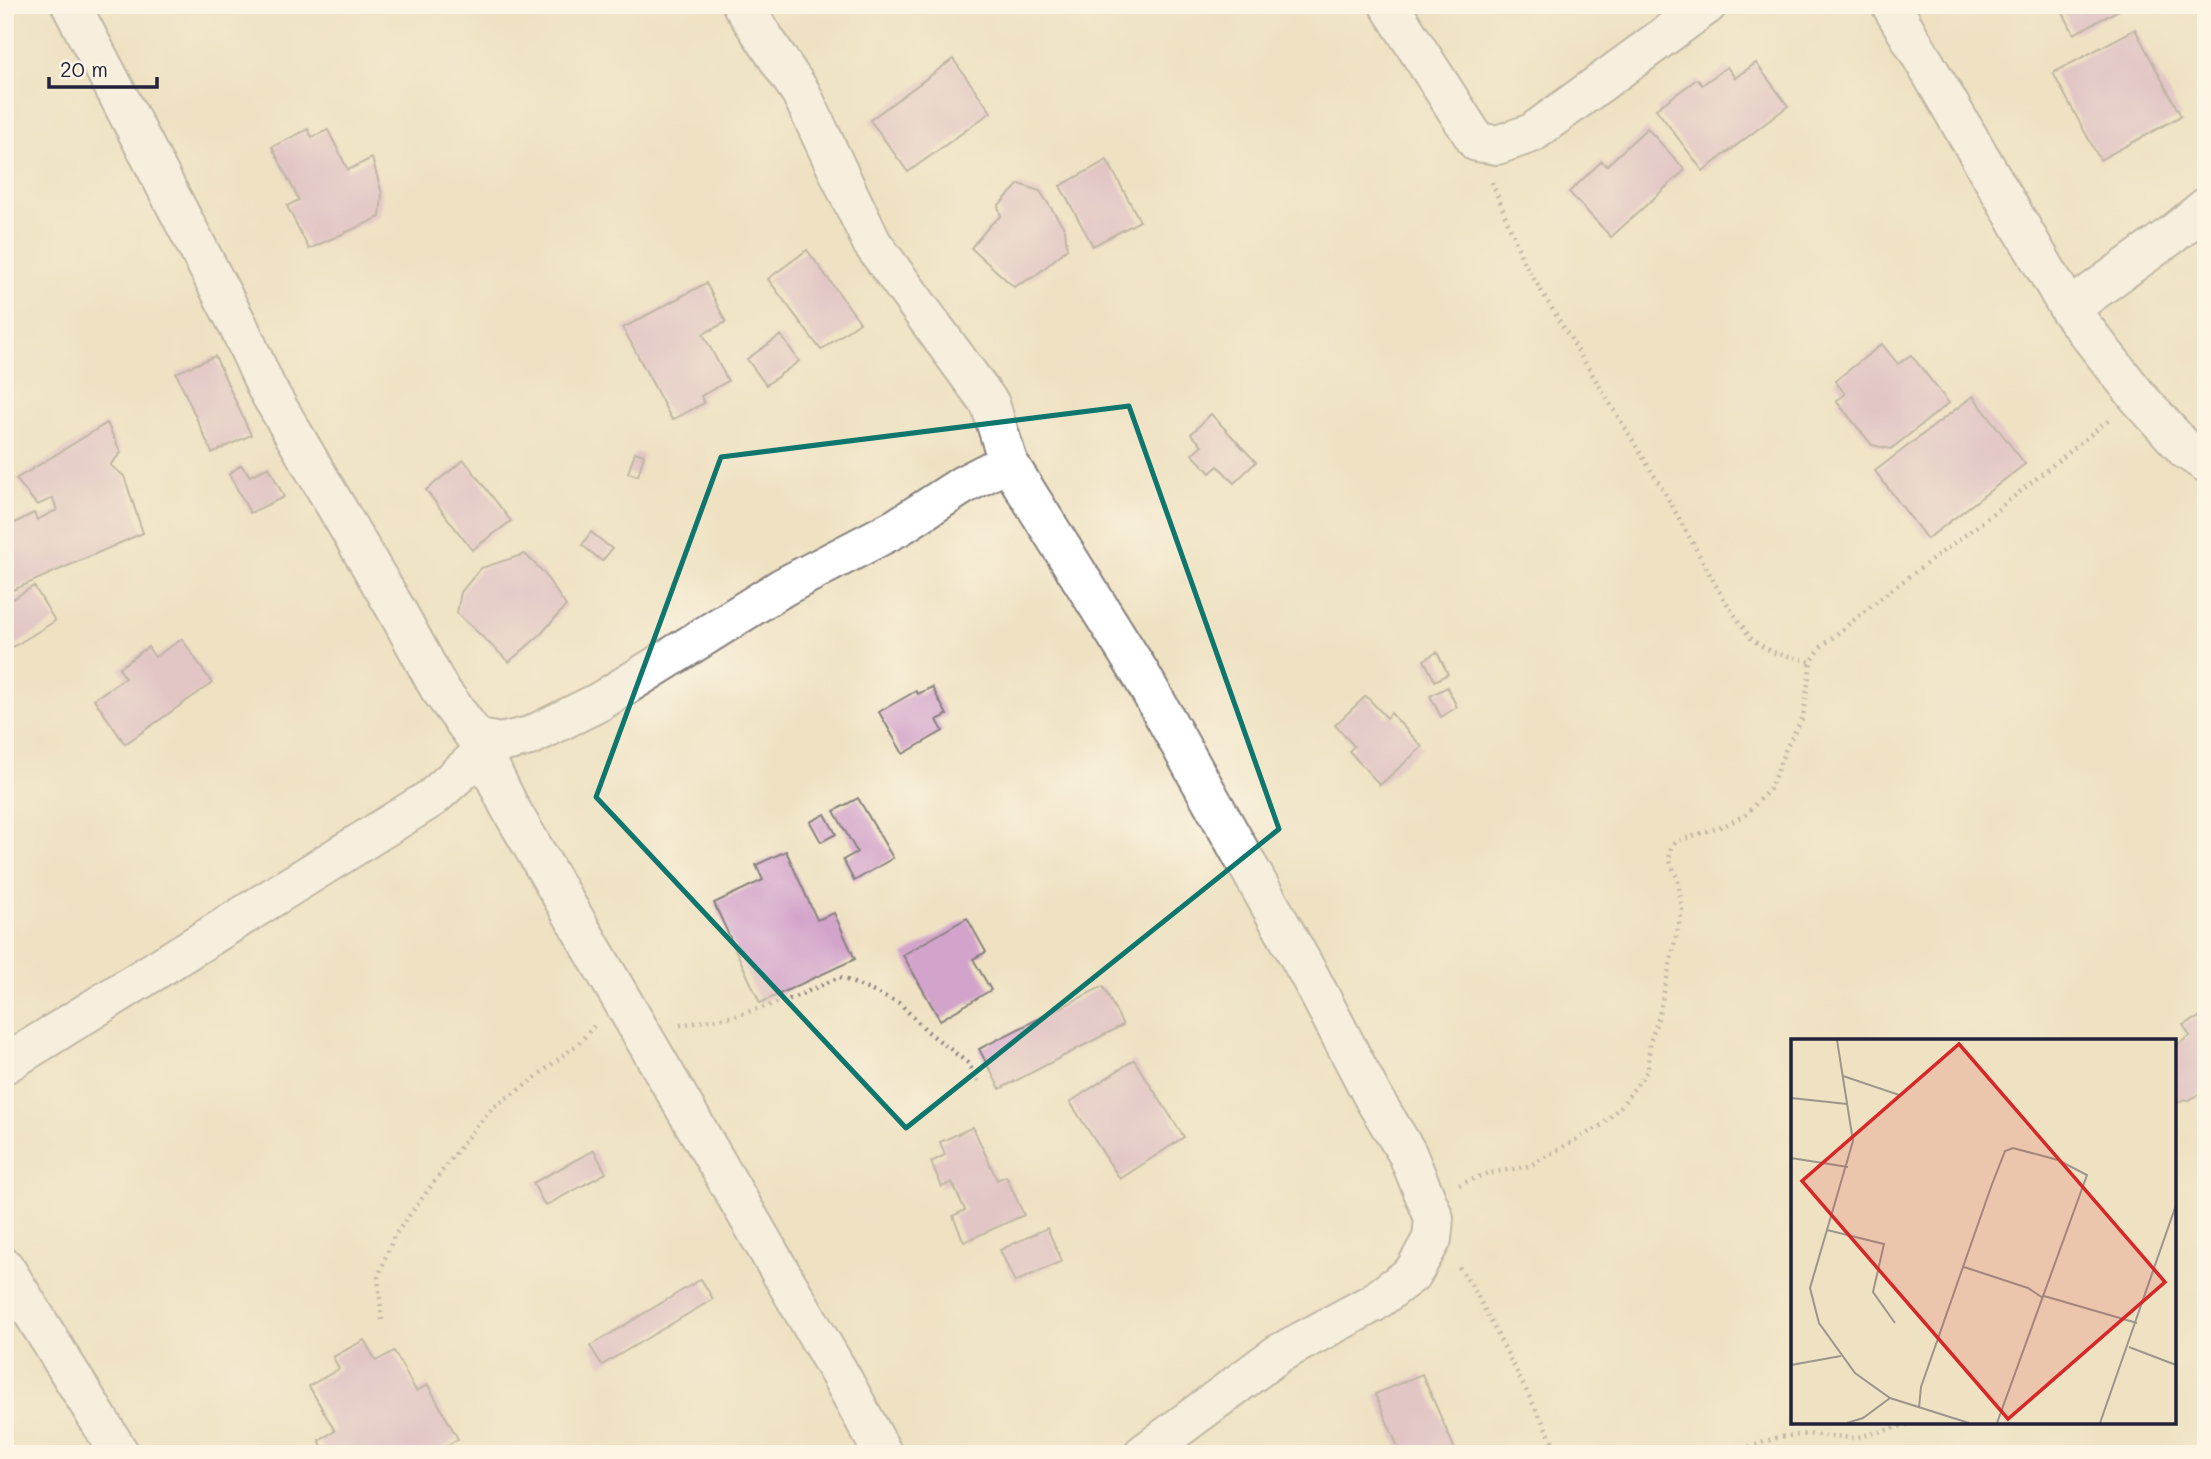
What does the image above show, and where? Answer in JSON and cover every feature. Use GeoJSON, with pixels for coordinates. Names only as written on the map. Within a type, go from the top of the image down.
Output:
{"type":"FeatureCollection","features":[{"type":"Feature","properties":{"kind":"street"},"geometry":{"type":"LineString","coordinates":[[71,5],[239,327],[266,387],[439,688],[480,745],[509,806],[842,1378],[883,1454]]}},
{"type":"Feature","properties":{"kind":"street"},"geometry":{"type":"LineString","coordinates":[[742,5],[801,93],[872,243],[989,404],[1009,462],[1140,673],[1309,975],[1374,1099],[1407,1153],[1434,1218],[1432,1239],[1413,1273],[1373,1303],[1278,1354],[1143,1454]]}},
{"type":"Feature","properties":{"kind":"street"},"geometry":{"type":"LineString","coordinates":[[1389,5],[1477,142],[1497,145],[1532,133],[1707,5]]}},
{"type":"Feature","properties":{"kind":"street"},"geometry":{"type":"LineString","coordinates":[[1891,5],[2069,309],[2138,397],[2186,450],[2206,463]]}},
{"type":"Feature","properties":{"kind":"street"},"geometry":{"type":"LineString","coordinates":[[2069,309],[2173,234],[2206,206]]}},
{"type":"Feature","properties":{"kind":"street"},"geometry":{"type":"LineString","coordinates":[[5,1065],[420,806],[455,779],[480,745],[530,736],[599,702],[783,587],[898,527],[963,485],[1009,462]]}},
{"type":"Feature","properties":{"kind":"street"},"geometry":{"type":"LineString","coordinates":[[5,1268],[120,1454]]}},
{"type":"Feature","properties":{"kind":"path"},"geometry":{"type":"LineString","coordinates":[[1477,142],[1523,261],[1666,495],[1723,598],[1752,640],[1772,652],[1811,662]]}},
{"type":"Feature","properties":{"kind":"path"},"geometry":{"type":"LineString","coordinates":[[1427,1198],[1485,1174],[1529,1166],[1602,1125],[1648,1070],[1650,1041],[1658,1019],[1682,910],[1678,880],[1669,859],[1675,842],[1726,825],[1745,815],[1770,789],[1786,748],[1803,717],[1811,662],[1822,646],[2138,397]]}},
{"type":"Feature","properties":{"kind":"path"},"geometry":{"type":"LineString","coordinates":[[382,1320],[378,1277],[394,1236],[492,1107],[523,1087],[579,1042],[602,1016],[608,976]]}},
{"type":"Feature","properties":{"kind":"path"},"geometry":{"type":"LineString","coordinates":[[640,1032],[735,1016],[790,999],[840,977],[899,1003],[927,1031],[968,1063],[979,1082]]}},
{"type":"Feature","properties":{"kind":"path"},"geometry":{"type":"LineString","coordinates":[[1432,1239],[1452,1257],[1474,1289],[1559,1454]]}},
{"type":"Feature","properties":{"kind":"path"},"geometry":{"type":"LineString","coordinates":[[1701,1454],[1709,1450],[1741,1450],[1779,1437],[1807,1434],[1854,1438],[1910,1424]]}},
{"type":"Feature","properties":{"kind":"highlighted area"},"geometry":{"type":"Polygon","coordinates":[[[1129,406],[1279,829],[906,1128],[596,797],[721,457],[1129,406]]]}},
{"type":"Feature","properties":{"kind":"building"},"geometry":{"type":"Polygon","coordinates":[[[2059,5],[2128,5],[2074,34],[2059,5]]]}},
{"type":"Feature","properties":{"kind":"building"},"geometry":{"type":"Polygon","coordinates":[[[2135,29],[2181,116],[2100,160],[2053,73],[2135,29]]]}},
{"type":"Feature","properties":{"kind":"building"},"geometry":{"type":"Polygon","coordinates":[[[953,59],[991,112],[908,172],[870,120],[953,59]]]}},
{"type":"Feature","properties":{"kind":"building"},"geometry":{"type":"Polygon","coordinates":[[[1756,63],[1788,106],[1703,171],[1656,109],[1697,79],[1702,85],[1727,67],[1735,78],[1756,63]]]}},
{"type":"Feature","properties":{"kind":"building"},"geometry":{"type":"Polygon","coordinates":[[[1647,128],[1685,170],[1611,237],[1569,192],[1602,161],[1606,166],[1647,128]]]}},
{"type":"Feature","properties":{"kind":"building"},"geometry":{"type":"Polygon","coordinates":[[[308,129],[312,137],[328,130],[348,170],[372,158],[382,194],[380,217],[309,249],[287,206],[299,200],[272,147],[308,129]]]}},
{"type":"Feature","properties":{"kind":"building"},"geometry":{"type":"Polygon","coordinates":[[[1107,160],[1140,221],[1093,246],[1060,186],[1107,160]]]}},
{"type":"Feature","properties":{"kind":"building"},"geometry":{"type":"Polygon","coordinates":[[[1019,184],[1040,191],[1065,229],[1067,249],[1035,276],[1014,287],[971,248],[1001,216],[998,206],[1019,184]]]}},
{"type":"Feature","properties":{"kind":"building"},"geometry":{"type":"Polygon","coordinates":[[[807,250],[860,322],[821,350],[768,279],[807,250]]]}},
{"type":"Feature","properties":{"kind":"building"},"geometry":{"type":"Polygon","coordinates":[[[706,283],[726,322],[703,334],[728,381],[701,396],[704,403],[672,420],[623,328],[706,283]]]}},
{"type":"Feature","properties":{"kind":"building"},"geometry":{"type":"Polygon","coordinates":[[[781,335],[799,361],[766,385],[747,359],[781,335]]]}},
{"type":"Feature","properties":{"kind":"building"},"geometry":{"type":"Polygon","coordinates":[[[1882,344],[1898,364],[1911,355],[1949,403],[1891,449],[1872,445],[1836,401],[1845,394],[1835,381],[1882,344]]]}},
{"type":"Feature","properties":{"kind":"building"},"geometry":{"type":"Polygon","coordinates":[[[215,356],[251,435],[212,453],[176,373],[215,356]]]}},
{"type":"Feature","properties":{"kind":"building"},"geometry":{"type":"Polygon","coordinates":[[[1973,396],[2025,464],[1927,539],[1875,471],[1973,396]]]}},
{"type":"Feature","properties":{"kind":"building"},"geometry":{"type":"Polygon","coordinates":[[[1211,414],[1256,462],[1234,483],[1218,466],[1210,473],[1192,454],[1202,445],[1191,434],[1211,414]]]}},
{"type":"Feature","properties":{"kind":"building"},"geometry":{"type":"Polygon","coordinates":[[[107,423],[121,453],[110,465],[124,476],[143,533],[11,591],[5,580],[5,528],[34,513],[37,520],[57,510],[53,498],[37,505],[16,479],[107,423]]]}},
{"type":"Feature","properties":{"kind":"building"},"geometry":{"type":"Polygon","coordinates":[[[635,452],[644,455],[638,476],[628,473],[635,452]]]}},
{"type":"Feature","properties":{"kind":"building"},"geometry":{"type":"Polygon","coordinates":[[[464,460],[511,521],[472,550],[426,490],[464,460]]]}},
{"type":"Feature","properties":{"kind":"building"},"geometry":{"type":"Polygon","coordinates":[[[241,465],[250,476],[269,467],[284,497],[250,513],[229,474],[241,465]]]}},
{"type":"Feature","properties":{"kind":"building"},"geometry":{"type":"Polygon","coordinates":[[[591,532],[612,549],[602,561],[582,545],[591,532]]]}},
{"type":"Feature","properties":{"kind":"building"},"geometry":{"type":"Polygon","coordinates":[[[525,554],[543,572],[566,606],[541,634],[509,662],[457,613],[461,592],[481,568],[525,554]]]}},
{"type":"Feature","properties":{"kind":"building"},"geometry":{"type":"Polygon","coordinates":[[[34,586],[55,621],[8,650],[5,646],[5,604],[34,586]]]}},
{"type":"Feature","properties":{"kind":"building"},"geometry":{"type":"Polygon","coordinates":[[[182,639],[212,683],[125,744],[94,699],[125,678],[119,668],[148,647],[155,657],[182,639]]]}},
{"type":"Feature","properties":{"kind":"building"},"geometry":{"type":"Polygon","coordinates":[[[1437,652],[1448,674],[1435,681],[1424,660],[1437,652]]]}},
{"type":"Feature","properties":{"kind":"building"},"geometry":{"type":"Polygon","coordinates":[[[932,687],[947,715],[937,720],[943,731],[903,754],[879,712],[916,691],[918,694],[932,687]]]}},
{"type":"Feature","properties":{"kind":"building"},"geometry":{"type":"Polygon","coordinates":[[[1447,687],[1457,707],[1441,717],[1430,696],[1447,687]]]}},
{"type":"Feature","properties":{"kind":"building"},"geometry":{"type":"Polygon","coordinates":[[[1366,696],[1387,718],[1391,713],[1422,747],[1380,785],[1349,751],[1354,746],[1335,725],[1366,696]]]}},
{"type":"Feature","properties":{"kind":"building"},"geometry":{"type":"Polygon","coordinates":[[[858,798],[893,858],[854,881],[843,860],[857,852],[834,811],[858,798]]]}},
{"type":"Feature","properties":{"kind":"building"},"geometry":{"type":"Polygon","coordinates":[[[825,814],[836,834],[821,842],[810,822],[825,814]]]}},
{"type":"Feature","properties":{"kind":"building"},"geometry":{"type":"Polygon","coordinates":[[[786,851],[817,920],[834,913],[855,959],[760,1003],[714,903],[763,880],[756,865],[786,851]]]}},
{"type":"Feature","properties":{"kind":"building"},"geometry":{"type":"Polygon","coordinates":[[[967,918],[986,952],[973,959],[991,990],[940,1020],[903,955],[967,918]]]}},
{"type":"Feature","properties":{"kind":"building"},"geometry":{"type":"Polygon","coordinates":[[[1103,986],[1123,1025],[1000,1089],[979,1049],[1103,986]]]}},
{"type":"Feature","properties":{"kind":"building"},"geometry":{"type":"Polygon","coordinates":[[[2206,1014],[2206,1089],[2188,1101],[2185,1099],[2179,1102],[2176,1097],[2176,1046],[2190,1036],[2183,1025],[2206,1014]]]}},
{"type":"Feature","properties":{"kind":"building"},"geometry":{"type":"Polygon","coordinates":[[[1134,1060],[1184,1137],[1120,1179],[1070,1102],[1134,1060]]]}},
{"type":"Feature","properties":{"kind":"building"},"geometry":{"type":"Polygon","coordinates":[[[973,1127],[997,1180],[1006,1176],[1024,1215],[964,1242],[953,1216],[965,1210],[952,1182],[942,1187],[931,1162],[945,1155],[940,1142],[973,1127]]]}},
{"type":"Feature","properties":{"kind":"building"},"geometry":{"type":"Polygon","coordinates":[[[594,1150],[606,1173],[545,1206],[533,1183],[594,1150]]]}},
{"type":"Feature","properties":{"kind":"building"},"geometry":{"type":"Polygon","coordinates":[[[1047,1228],[1062,1261],[1015,1282],[1000,1250],[1047,1228]]]}},
{"type":"Feature","properties":{"kind":"building"},"geometry":{"type":"Polygon","coordinates":[[[701,1279],[713,1299],[602,1365],[590,1346],[701,1279]]]}},
{"type":"Feature","properties":{"kind":"building"},"geometry":{"type":"Polygon","coordinates":[[[364,1340],[376,1361],[394,1351],[416,1391],[428,1385],[458,1439],[431,1454],[326,1454],[319,1440],[335,1431],[309,1386],[339,1369],[333,1357],[364,1340]]]}},
{"type":"Feature","properties":{"kind":"building"},"geometry":{"type":"Polygon","coordinates":[[[1422,1374],[1457,1454],[1401,1454],[1375,1394],[1422,1374]]]}}]}
